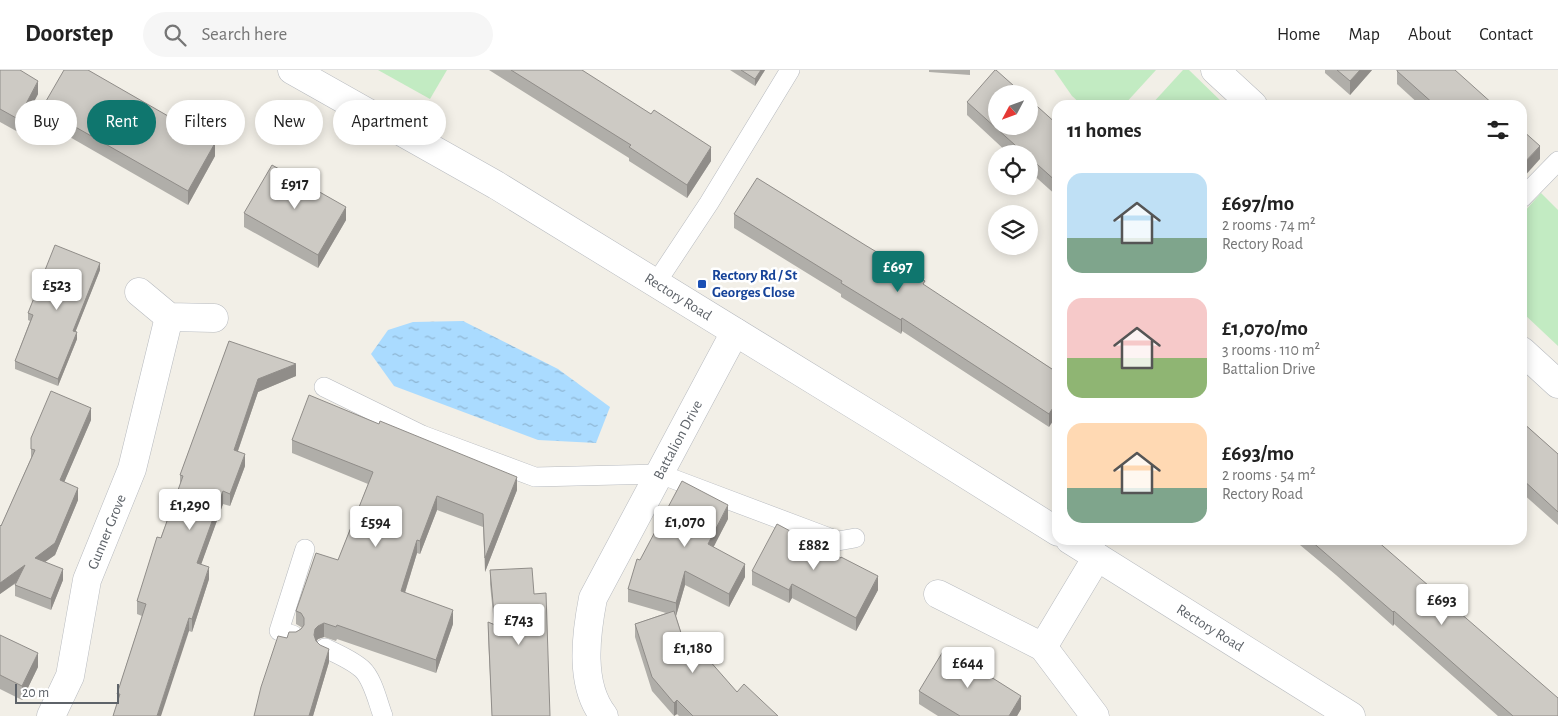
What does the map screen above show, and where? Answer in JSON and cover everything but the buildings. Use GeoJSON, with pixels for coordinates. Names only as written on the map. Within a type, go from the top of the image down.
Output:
{"type":"FeatureCollection","features":[{"type":"Feature","properties":{"kind":"street","name":"Rectory Road"},"geometry":{"type":"LineString","coordinates":[[292,70],[496,185],[896,430],[1052,528]]}},
{"type":"Feature","properties":{"kind":"street"},"geometry":{"type":"LineString","coordinates":[[1215,70],[1248,100]]}},
{"type":"Feature","properties":{"kind":"street"},"geometry":{"type":"LineString","coordinates":[[139,292],[169,317],[214,318]]}},
{"type":"Feature","properties":{"kind":"street","name":"Gunner Grove"},"geometry":{"type":"LineString","coordinates":[[51,716],[70,676],[87,580],[132,468],[169,317]]}},
{"type":"Feature","properties":{"kind":"street","name":"Battalion Drive"},"geometry":{"type":"LineString","coordinates":[[604,716],[599,710],[590,685],[586,652],[587,626],[593,598],[735,332]]}},
{"type":"Feature","properties":{"kind":"street"},"geometry":{"type":"LineString","coordinates":[[1527,356],[1558,384]]}},
{"type":"Feature","properties":{"kind":"street","name":"Rectory Road"},"geometry":{"type":"LineString","coordinates":[[1078,545],[1351,716]]}},
{"type":"Feature","properties":{"kind":"street"},"geometry":{"type":"LineString","coordinates":[[1044,647],[1097,557]]}},
{"type":"Feature","properties":{"kind":"street"},"geometry":{"type":"LineString","coordinates":[[938,594],[1044,647],[1095,716]]}},
{"type":"Feature","properties":{"kind":"lane"},"geometry":{"type":"LineString","coordinates":[[656,283],[709,203],[790,70]]}},
{"type":"Feature","properties":{"kind":"lane"},"geometry":{"type":"LineString","coordinates":[[1527,193],[1558,161]]}},
{"type":"Feature","properties":{"kind":"lane"},"geometry":{"type":"LineString","coordinates":[[324,388],[422,435],[535,477],[660,474],[838,541],[855,538]]}},
{"type":"Feature","properties":{"kind":"lane"},"geometry":{"type":"LineString","coordinates":[[292,636],[279,631],[305,548]]}},
{"type":"Feature","properties":{"kind":"lane"},"geometry":{"type":"LineString","coordinates":[[325,648],[348,659],[364,671],[374,689],[383,716]]}},
{"type":"Feature","properties":{"kind":"green space"},"geometry":{"type":"Polygon","coordinates":[[[378,70],[447,70],[430,99],[378,70]]]}},
{"type":"Feature","properties":{"kind":"green space"},"geometry":{"type":"Polygon","coordinates":[[[1054,70],[1156,70],[1129,100],[1076,100],[1054,70]]]}},
{"type":"Feature","properties":{"kind":"green space"},"geometry":{"type":"Polygon","coordinates":[[[1183,70],[1189,70],[1220,100],[1156,100],[1183,70]]]}},
{"type":"Feature","properties":{"kind":"green space"},"geometry":{"type":"Polygon","coordinates":[[[1541,193],[1558,210],[1558,346],[1527,317],[1527,209],[1541,193]]]}},
{"type":"Feature","properties":{"kind":"water"},"geometry":{"type":"Polygon","coordinates":[[[463,321],[558,369],[610,407],[596,443],[538,440],[394,386],[371,354],[388,330],[413,322],[463,321]]]}},
{"type":"Feature","properties":{"kind":"place","name":"Rectory Rd / St Georges Close"},"geometry":{"type":"Point","coordinates":[702,284]}}]}
